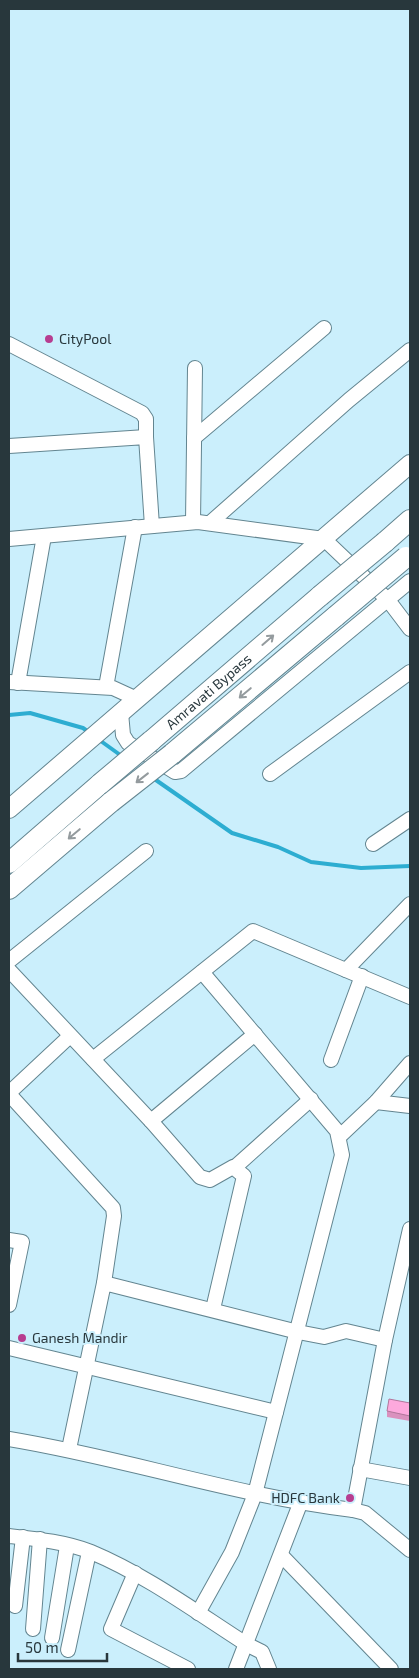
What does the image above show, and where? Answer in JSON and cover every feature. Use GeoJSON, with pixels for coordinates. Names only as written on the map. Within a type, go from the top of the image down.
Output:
{"type":"FeatureCollection","features":[{"type":"Feature","properties":{"kind":"highway","name":"Amravati Bypass"},"geometry":{"type":"LineString","coordinates":[[9,863],[410,520]]}},
{"type":"Feature","properties":{"kind":"highway","name":"Amravati Bypass"},"geometry":{"type":"LineString","coordinates":[[9,889],[408,555]]}},
{"type":"Feature","properties":{"kind":"main road"},"geometry":{"type":"LineString","coordinates":[[9,810],[410,464]]}},
{"type":"Feature","properties":{"kind":"street"},"geometry":{"type":"LineString","coordinates":[[194,438],[324,328]]}},
{"type":"Feature","properties":{"kind":"street"},"geometry":{"type":"LineString","coordinates":[[9,344],[142,412],[146,419],[152,526]]}},
{"type":"Feature","properties":{"kind":"street"},"geometry":{"type":"LineString","coordinates":[[210,523],[410,350]]}},
{"type":"Feature","properties":{"kind":"street"},"geometry":{"type":"LineString","coordinates":[[193,522],[195,368]]}},
{"type":"Feature","properties":{"kind":"street"},"geometry":{"type":"LineString","coordinates":[[9,446],[146,437]]}},
{"type":"Feature","properties":{"kind":"street"},"geometry":{"type":"LineString","coordinates":[[9,539],[193,522],[324,539],[388,600],[410,629]]}},
{"type":"Feature","properties":{"kind":"street"},"geometry":{"type":"LineString","coordinates":[[106,687],[135,527]]}},
{"type":"Feature","properties":{"kind":"street"},"geometry":{"type":"LineString","coordinates":[[44,536],[13,682],[106,687],[119,689],[137,699]]}},
{"type":"Feature","properties":{"kind":"street"},"geometry":{"type":"LineString","coordinates":[[121,713],[123,735],[128,743],[175,772],[181,771],[410,581]]}},
{"type":"Feature","properties":{"kind":"street"},"geometry":{"type":"LineString","coordinates":[[270,774],[410,672]]}},
{"type":"Feature","properties":{"kind":"street"},"geometry":{"type":"LineString","coordinates":[[373,844],[410,819]]}},
{"type":"Feature","properties":{"kind":"street"},"geometry":{"type":"LineString","coordinates":[[9,961],[146,851]]}},
{"type":"Feature","properties":{"kind":"street"},"geometry":{"type":"LineString","coordinates":[[346,970],[410,904]]}},
{"type":"Feature","properties":{"kind":"street"},"geometry":{"type":"LineString","coordinates":[[93,1059],[253,932],[410,997]]}},
{"type":"Feature","properties":{"kind":"street"},"geometry":{"type":"LineString","coordinates":[[9,970],[151,1121],[203,1180],[210,1180],[234,1168],[312,1099]]}},
{"type":"Feature","properties":{"kind":"street"},"geometry":{"type":"LineString","coordinates":[[198,1613],[232,1552],[255,1494],[341,1162],[340,1136],[312,1099],[202,972]]}},
{"type":"Feature","properties":{"kind":"street"},"geometry":{"type":"LineString","coordinates":[[331,1060],[362,976]]}},
{"type":"Feature","properties":{"kind":"street"},"geometry":{"type":"LineString","coordinates":[[151,1121],[255,1034]]}},
{"type":"Feature","properties":{"kind":"street"},"geometry":{"type":"LineString","coordinates":[[69,1449],[104,1283],[114,1216],[113,1208],[9,1094],[70,1036]]}},
{"type":"Feature","properties":{"kind":"street"},"geometry":{"type":"LineString","coordinates":[[340,1136],[376,1102],[410,1063]]}},
{"type":"Feature","properties":{"kind":"street"},"geometry":{"type":"LineString","coordinates":[[376,1102],[410,1106]]}},
{"type":"Feature","properties":{"kind":"street"},"geometry":{"type":"LineString","coordinates":[[213,1309],[244,1178],[234,1168]]}},
{"type":"Feature","properties":{"kind":"street"},"geometry":{"type":"LineString","coordinates":[[353,1510],[385,1340],[410,1229]]}},
{"type":"Feature","properties":{"kind":"street"},"geometry":{"type":"LineString","coordinates":[[9,1240],[22,1242],[9,1305]]}},
{"type":"Feature","properties":{"kind":"street"},"geometry":{"type":"LineString","coordinates":[[104,1283],[298,1332],[324,1337],[346,1331],[385,1340]]}},
{"type":"Feature","properties":{"kind":"street"},"geometry":{"type":"LineString","coordinates":[[9,1348],[276,1412]]}},
{"type":"Feature","properties":{"kind":"street"},"geometry":{"type":"LineString","coordinates":[[9,1439],[69,1449],[300,1504],[365,1513],[410,1550]]}},
{"type":"Feature","properties":{"kind":"street"},"geometry":{"type":"LineString","coordinates":[[360,1469],[410,1478]]}},
{"type":"Feature","properties":{"kind":"street"},"geometry":{"type":"LineString","coordinates":[[236,1669],[300,1504]]}},
{"type":"Feature","properties":{"kind":"street"},"geometry":{"type":"LineString","coordinates":[[15,1606],[16,1536],[40,1539],[90,1552],[134,1573],[246,1644],[264,1653],[269,1669]]}},
{"type":"Feature","properties":{"kind":"street"},"geometry":{"type":"LineString","coordinates":[[33,1629],[40,1539]]}},
{"type":"Feature","properties":{"kind":"street"},"geometry":{"type":"LineString","coordinates":[[52,1638],[67,1546]]}},
{"type":"Feature","properties":{"kind":"street"},"geometry":{"type":"LineString","coordinates":[[68,1650],[90,1552]]}},
{"type":"Feature","properties":{"kind":"street"},"geometry":{"type":"LineString","coordinates":[[281,1555],[391,1669]]}},
{"type":"Feature","properties":{"kind":"street"},"geometry":{"type":"LineString","coordinates":[[134,1573],[111,1629],[188,1669]]}},
{"type":"Feature","properties":{"kind":"street"},"geometry":{"type":"LineString","coordinates":[[377,1654],[379,1669]]}},
{"type":"Feature","properties":{"kind":"building"},"geometry":{"type":"Polygon","coordinates":[[[389,1399],[410,1403],[410,1416],[387,1411],[389,1399]]]}},
{"type":"Feature","properties":{"kind":"waterway"},"geometry":{"type":"LineString","coordinates":[[9,715],[30,713],[83,728],[90,733]]}},
{"type":"Feature","properties":{"kind":"waterway"},"geometry":{"type":"LineString","coordinates":[[98,739],[123,757]]}},
{"type":"Feature","properties":{"kind":"waterway"},"geometry":{"type":"LineString","coordinates":[[153,778],[232,833],[278,847],[311,862],[361,868],[410,866]]}},
{"type":"Feature","properties":{"kind":"place","name":"CityPool"},"geometry":{"type":"Point","coordinates":[49,339]}},
{"type":"Feature","properties":{"kind":"place","name":"Ganesh Mandir"},"geometry":{"type":"Point","coordinates":[22,1338]}},
{"type":"Feature","properties":{"kind":"place","name":"HDFC Bank"},"geometry":{"type":"Point","coordinates":[350,1498]}}]}
